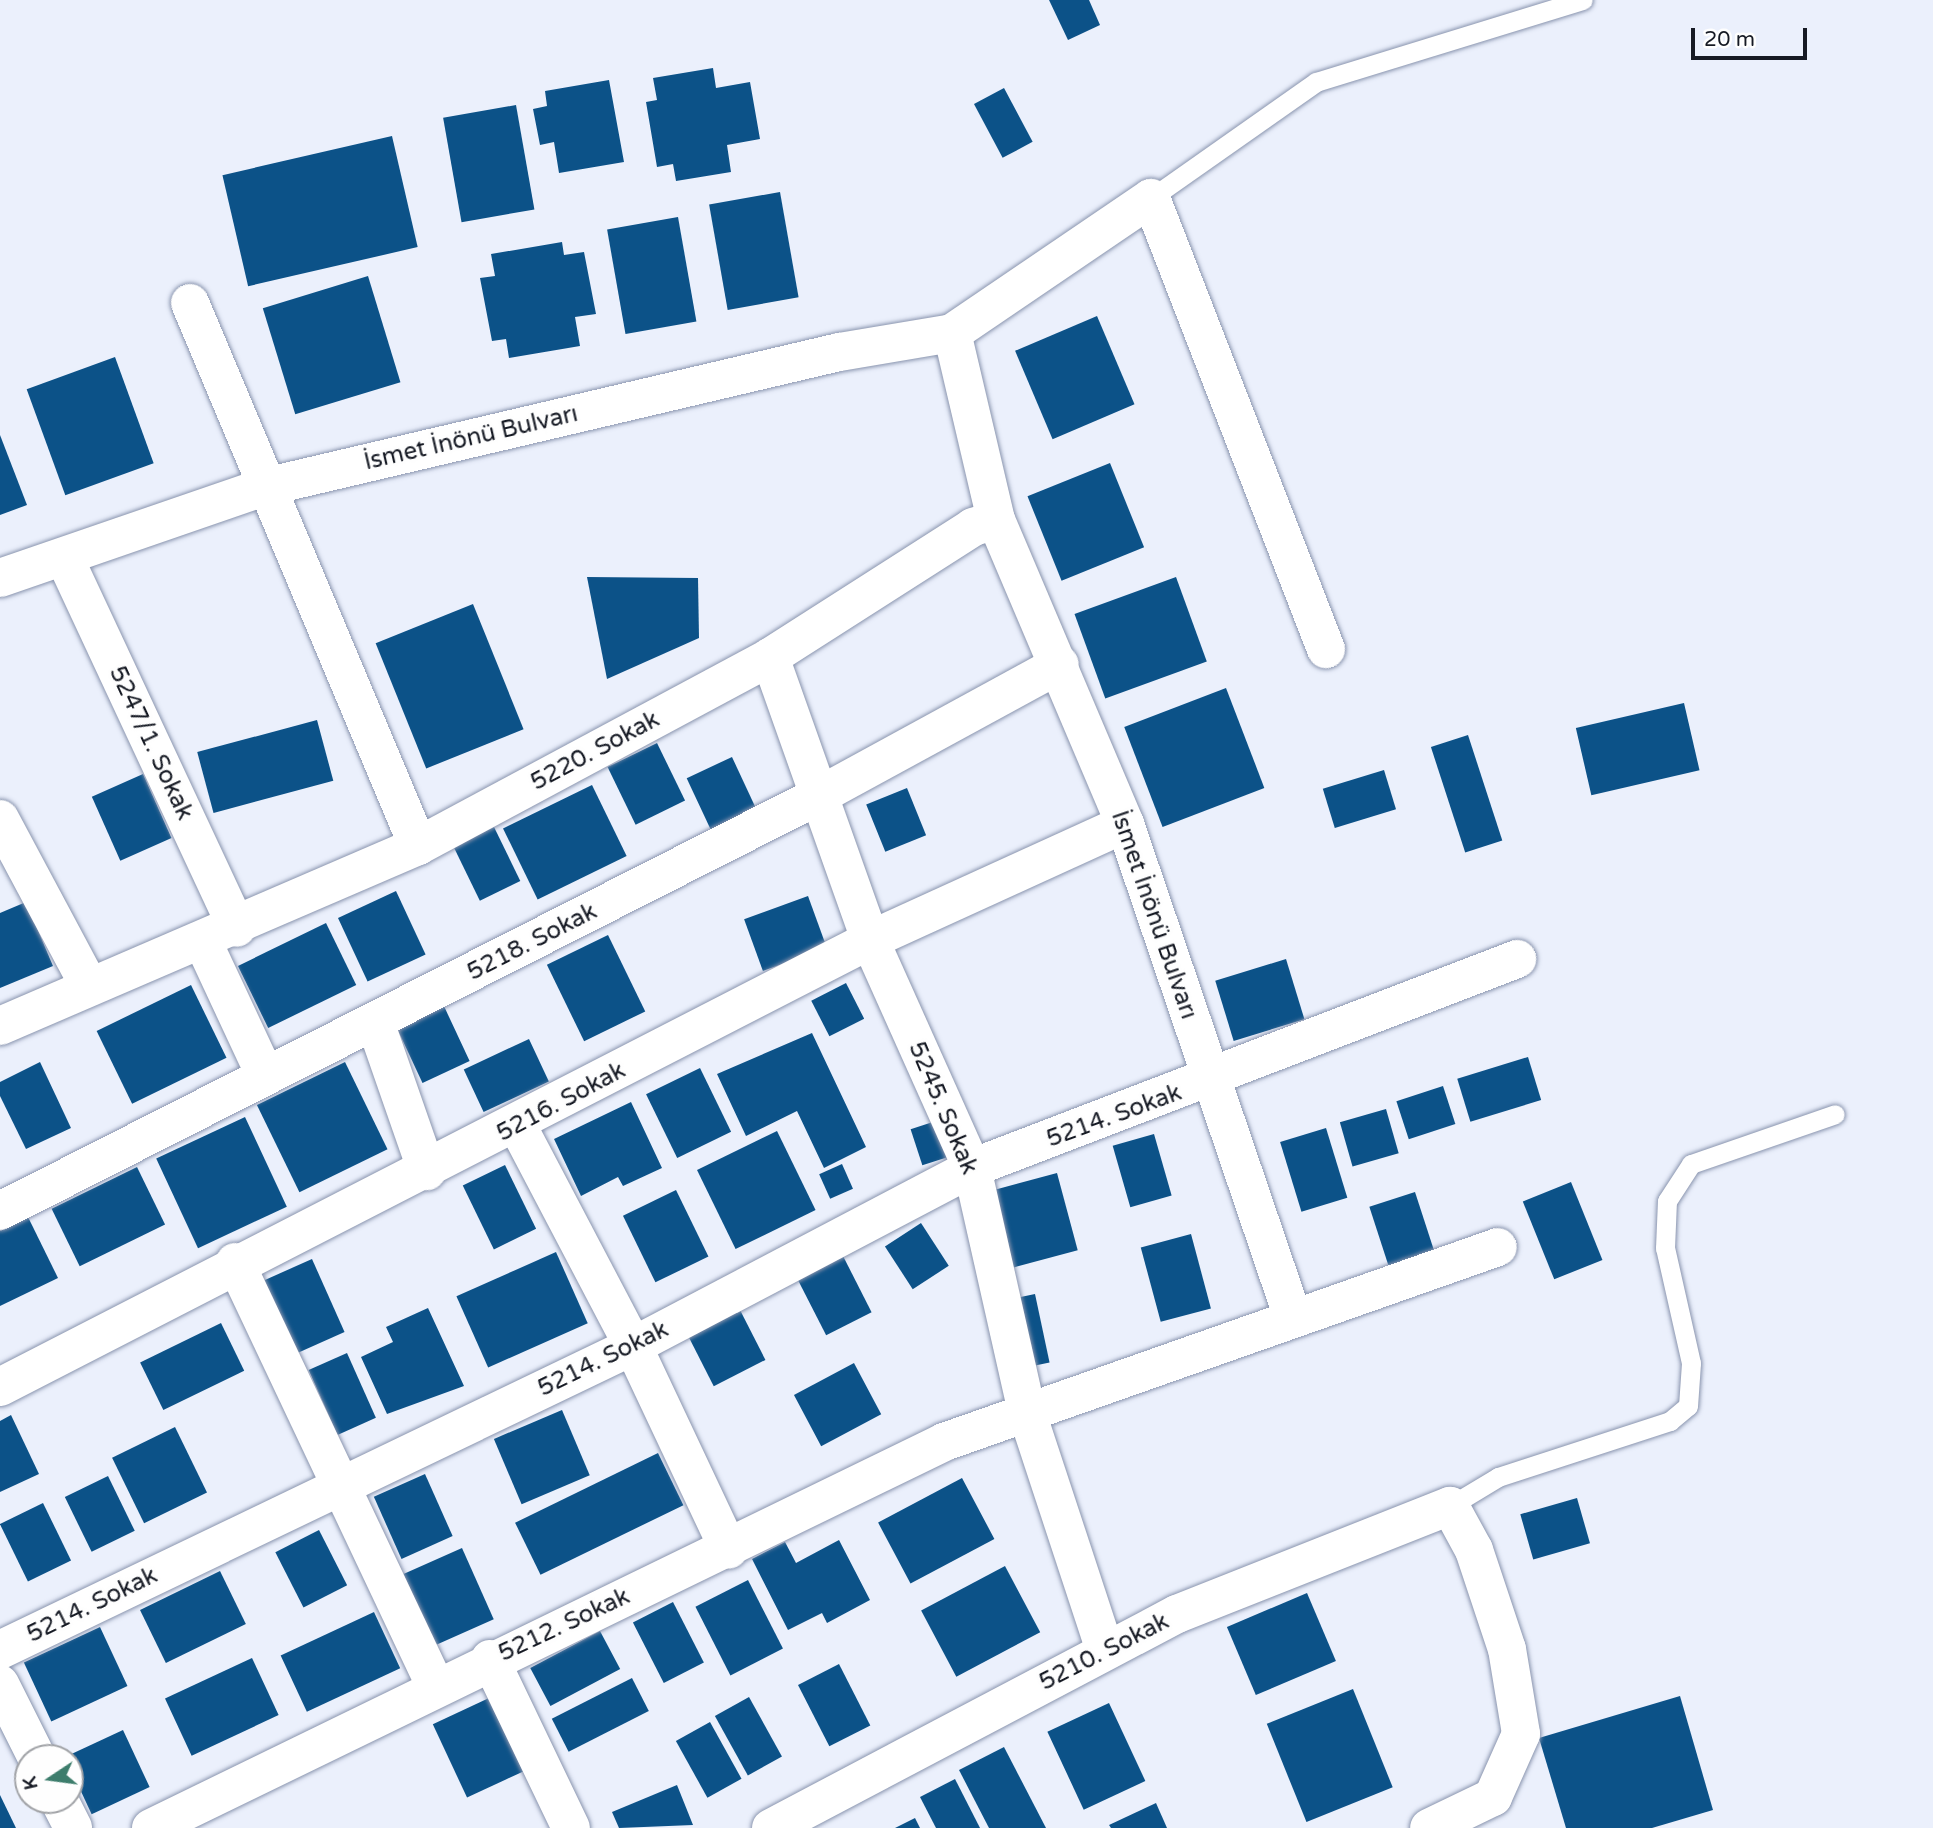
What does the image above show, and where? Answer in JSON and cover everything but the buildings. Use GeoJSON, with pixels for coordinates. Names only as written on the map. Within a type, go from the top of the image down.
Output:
{"type":"FeatureCollection","features":[{"type":"Feature","properties":{"kind":"street"},"geometry":{"type":"LineString","coordinates":[[996,520],[952,333],[1151,198],[1326,649]]}},
{"type":"Feature","properties":{"kind":"street"},"geometry":{"type":"LineString","coordinates":[[191,303],[265,487],[418,846]]}},
{"type":"Feature","properties":{"kind":"street","name":"İsmet İnönü Bulvarı"},"geometry":{"type":"LineString","coordinates":[[0,578],[265,487],[839,352],[952,333]]}},
{"type":"Feature","properties":{"kind":"street","name":"İsmet İnönü Bulvarı"},"geometry":{"type":"LineString","coordinates":[[996,520],[1060,664],[1125,824],[1210,1081],[1293,1318]]}},
{"type":"Feature","properties":{"kind":"street","name":"5220. Sokak"},"geometry":{"type":"LineString","coordinates":[[0,1026],[89,986],[220,935],[418,846],[770,657],[973,527],[996,520]]}},
{"type":"Feature","properties":{"kind":"street","name":"5247/1. Sokak"},"geometry":{"type":"LineString","coordinates":[[64,557],[220,935],[264,1073]]}},
{"type":"Feature","properties":{"kind":"street","name":"5245. Sokak"},"geometry":{"type":"LineString","coordinates":[[770,657],[870,940],[972,1168],[1027,1413],[1105,1650]]}},
{"type":"Feature","properties":{"kind":"street","name":"5218. Sokak"},"geometry":{"type":"LineString","coordinates":[[0,1211],[264,1073],[375,1023],[820,795],[1060,664]]}},
{"type":"Feature","properties":{"kind":"street"},"geometry":{"type":"LineString","coordinates":[[0,819],[89,986]]}},
{"type":"Feature","properties":{"kind":"street","name":"5216. Sokak"},"geometry":{"type":"LineString","coordinates":[[0,1387],[235,1262],[427,1171],[870,940],[1125,824]]}},
{"type":"Feature","properties":{"kind":"street","name":"5214. Sokak"},"geometry":{"type":"LineString","coordinates":[[0,1650],[335,1485],[633,1346],[972,1168],[1210,1081],[1517,959]]}},
{"type":"Feature","properties":{"kind":"street"},"geometry":{"type":"LineString","coordinates":[[375,1023],[427,1171]]}},
{"type":"Feature","properties":{"kind":"street"},"geometry":{"type":"LineString","coordinates":[[517,1125],[633,1346],[729,1550]]}},
{"type":"Feature","properties":{"kind":"street","name":"5212. Sokak"},"geometry":{"type":"LineString","coordinates":[[152,1828],[435,1685],[729,1550],[944,1442],[980,1434],[1027,1413],[1498,1247]]}},
{"type":"Feature","properties":{"kind":"street"},"geometry":{"type":"LineString","coordinates":[[235,1262],[335,1485],[435,1685]]}},
{"type":"Feature","properties":{"kind":"street"},"geometry":{"type":"LineString","coordinates":[[1429,1828],[1493,1797],[1521,1734],[1507,1648],[1474,1550],[1450,1506]]}},
{"type":"Feature","properties":{"kind":"street","name":"5210. Sokak"},"geometry":{"type":"LineString","coordinates":[[771,1828],[1177,1614],[1450,1506]]}},
{"type":"Feature","properties":{"kind":"street"},"geometry":{"type":"LineString","coordinates":[[489,1659],[570,1828]]}},
{"type":"Feature","properties":{"kind":"street"},"geometry":{"type":"LineString","coordinates":[[0,1684],[30,1744]]}},
{"type":"Feature","properties":{"kind":"lane"},"geometry":{"type":"LineString","coordinates":[[1151,198],[1316,82],[1583,0]]}},
{"type":"Feature","properties":{"kind":"lane"},"geometry":{"type":"LineString","coordinates":[[1450,1506],[1498,1477],[1670,1421],[1688,1406],[1691,1363],[1665,1248],[1667,1201],[1691,1164],[1835,1114]]}}]}
